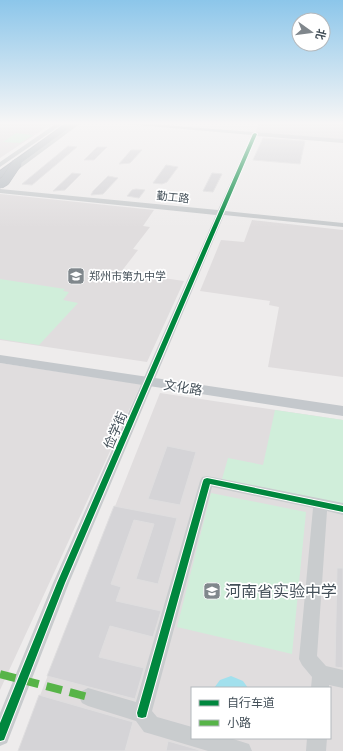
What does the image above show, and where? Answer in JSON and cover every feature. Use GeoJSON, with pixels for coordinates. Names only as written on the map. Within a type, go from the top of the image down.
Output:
{"type":"FeatureCollection","features":[{"type":"Feature","properties":{"kind":"highway"},"geometry":{"type":"LineString","coordinates":[[1,169],[16,158]]}},
{"type":"Feature","properties":{"kind":"highway"},"geometry":{"type":"LineString","coordinates":[[0,184],[17,163],[24,158]]}},
{"type":"Feature","properties":{"kind":"highway"},"geometry":{"type":"LineString","coordinates":[[1,169],[17,163]]}},
{"type":"Feature","properties":{"kind":"main road","name":"文化路"},"geometry":{"type":"LineString","coordinates":[[0,351],[343,411]]}},
{"type":"Feature","properties":{"kind":"main road","name":"文化路"},"geometry":{"type":"LineString","coordinates":[[0,359],[343,402]]}},
{"type":"Feature","properties":{"kind":"street"},"geometry":{"type":"LineString","coordinates":[[1,169],[15,158]]}},
{"type":"Feature","properties":{"kind":"street"},"geometry":{"type":"LineString","coordinates":[[0,180],[30,158]]}},
{"type":"Feature","properties":{"kind":"street","name":"俭学街"},"geometry":{"type":"LineString","coordinates":[[0,736],[61,583],[245,158]]}},
{"type":"Feature","properties":{"kind":"street","name":"勤工路"},"geometry":{"type":"LineString","coordinates":[[0,191],[343,225]]}},
{"type":"Feature","properties":{"kind":"street"},"geometry":{"type":"LineString","coordinates":[[142,713],[207,481],[343,509]]}},
{"type":"Feature","properties":{"kind":"street"},"geometry":{"type":"LineString","coordinates":[[320,505],[308,659],[320,681],[343,679]]}},
{"type":"Feature","properties":{"kind":"street"},"geometry":{"type":"LineString","coordinates":[[88,697],[142,713],[151,725],[191,737]]}},
{"type":"Feature","properties":{"kind":"street"},"geometry":{"type":"LineString","coordinates":[[200,739],[242,751]]}},
{"type":"Feature","properties":{"kind":"street"},"geometry":{"type":"LineString","coordinates":[[316,751],[317,739]]}},
{"type":"Feature","properties":{"kind":"shaded area","name":"郑州市第九中学"},"geometry":{"type":"Polygon","coordinates":[[[0,194],[154,210],[143,226],[150,227],[133,249],[138,250],[121,272],[184,281],[147,362],[0,340],[0,194]]]}},
{"type":"Feature","properties":{"kind":"shaded area"},"geometry":{"type":"Polygon","coordinates":[[[252,220],[343,230],[343,377],[268,367],[279,307],[269,305],[270,301],[200,291],[221,240],[244,242],[252,220]]]}},
{"type":"Feature","properties":{"kind":"shaded area"},"geometry":{"type":"Polygon","coordinates":[[[0,363],[141,384],[0,690],[0,363]]]}},
{"type":"Feature","properties":{"kind":"shaded area","name":"河南省实验中学"},"geometry":{"type":"Polygon","coordinates":[[[160,393],[343,420],[343,751],[18,751],[160,393]]]}},
{"type":"Feature","properties":{"kind":"green space"},"geometry":{"type":"Polygon","coordinates":[[[0,279],[65,289],[63,291],[69,292],[63,300],[78,303],[39,345],[0,339],[0,279]]]}},
{"type":"Feature","properties":{"kind":"green space"},"geometry":{"type":"Polygon","coordinates":[[[275,410],[343,420],[343,504],[222,479],[228,458],[263,465],[275,410]]]}},
{"type":"Feature","properties":{"kind":"green space"},"geometry":{"type":"Polygon","coordinates":[[[211,493],[306,512],[292,654],[177,627],[211,493]]]}},
{"type":"Feature","properties":{"kind":"water"},"geometry":{"type":"Polygon","coordinates":[[[231,676],[243,681],[247,687],[215,687],[220,680],[231,676]]]}},
{"type":"Feature","properties":{"kind":"building"},"geometry":{"type":"Polygon","coordinates":[[[53,158],[64,158],[32,185],[22,184],[53,158]]]}},
{"type":"Feature","properties":{"kind":"building"},"geometry":{"type":"Polygon","coordinates":[[[86,158],[96,158],[94,160],[84,160],[86,158]]]}},
{"type":"Feature","properties":{"kind":"building"},"geometry":{"type":"Polygon","coordinates":[[[124,158],[135,158],[130,163],[119,164],[124,158]]]}},
{"type":"Feature","properties":{"kind":"building"},"geometry":{"type":"Polygon","coordinates":[[[254,158],[301,158],[300,164],[253,160],[254,158]]]}},
{"type":"Feature","properties":{"kind":"building"},"geometry":{"type":"Polygon","coordinates":[[[166,165],[178,167],[167,182],[162,184],[153,183],[166,165]]]}},
{"type":"Feature","properties":{"kind":"building"},"geometry":{"type":"Polygon","coordinates":[[[72,173],[81,174],[65,190],[53,191],[72,173]]]}},
{"type":"Feature","properties":{"kind":"building"},"geometry":{"type":"Polygon","coordinates":[[[212,173],[222,174],[213,192],[203,191],[212,173]]]}},
{"type":"Feature","properties":{"kind":"building"},"geometry":{"type":"Polygon","coordinates":[[[108,176],[118,178],[103,194],[91,195],[93,191],[108,176]]]}},
{"type":"Feature","properties":{"kind":"building"},"geometry":{"type":"Polygon","coordinates":[[[132,190],[145,190],[139,198],[127,196],[132,190]]]}},
{"type":"Feature","properties":{"kind":"building"},"geometry":{"type":"Polygon","coordinates":[[[167,446],[196,452],[180,505],[148,499],[167,446]]]}},
{"type":"Feature","properties":{"kind":"building"},"geometry":{"type":"Polygon","coordinates":[[[114,506],[177,518],[158,584],[136,579],[154,524],[134,520],[111,584],[121,587],[116,601],[161,611],[153,637],[110,626],[99,657],[144,668],[135,699],[47,676],[114,506]]]}},
{"type":"Feature","properties":{"kind":"building"},"geometry":{"type":"Polygon","coordinates":[[[337,568],[343,568],[343,668],[335,667],[337,568]]]}},
{"type":"Feature","properties":{"kind":"building"},"geometry":{"type":"Polygon","coordinates":[[[39,695],[133,722],[125,751],[18,751],[39,695]]]}},
{"type":"Feature","properties":{"kind":"building"},"geometry":{"type":"Polygon","coordinates":[[[168,741],[199,750],[199,751],[166,751],[168,741]]]}},
{"type":"Feature","properties":{"kind":"marked path"},"geometry":{"type":"LineString","coordinates":[[0,674],[88,697]]}},
{"type":"Feature","properties":{"kind":"cycle path"},"geometry":{"type":"LineString","coordinates":[[0,736],[61,583],[245,158]]}},
{"type":"Feature","properties":{"kind":"cycle path"},"geometry":{"type":"LineString","coordinates":[[142,713],[207,481],[343,509]]}},
{"type":"Feature","properties":{"kind":"place","name":"郑州市第九中学"},"geometry":{"type":"Point","coordinates":[76,276]}},
{"type":"Feature","properties":{"kind":"place","name":"河南省实验中学"},"geometry":{"type":"Point","coordinates":[212,591]}}]}
